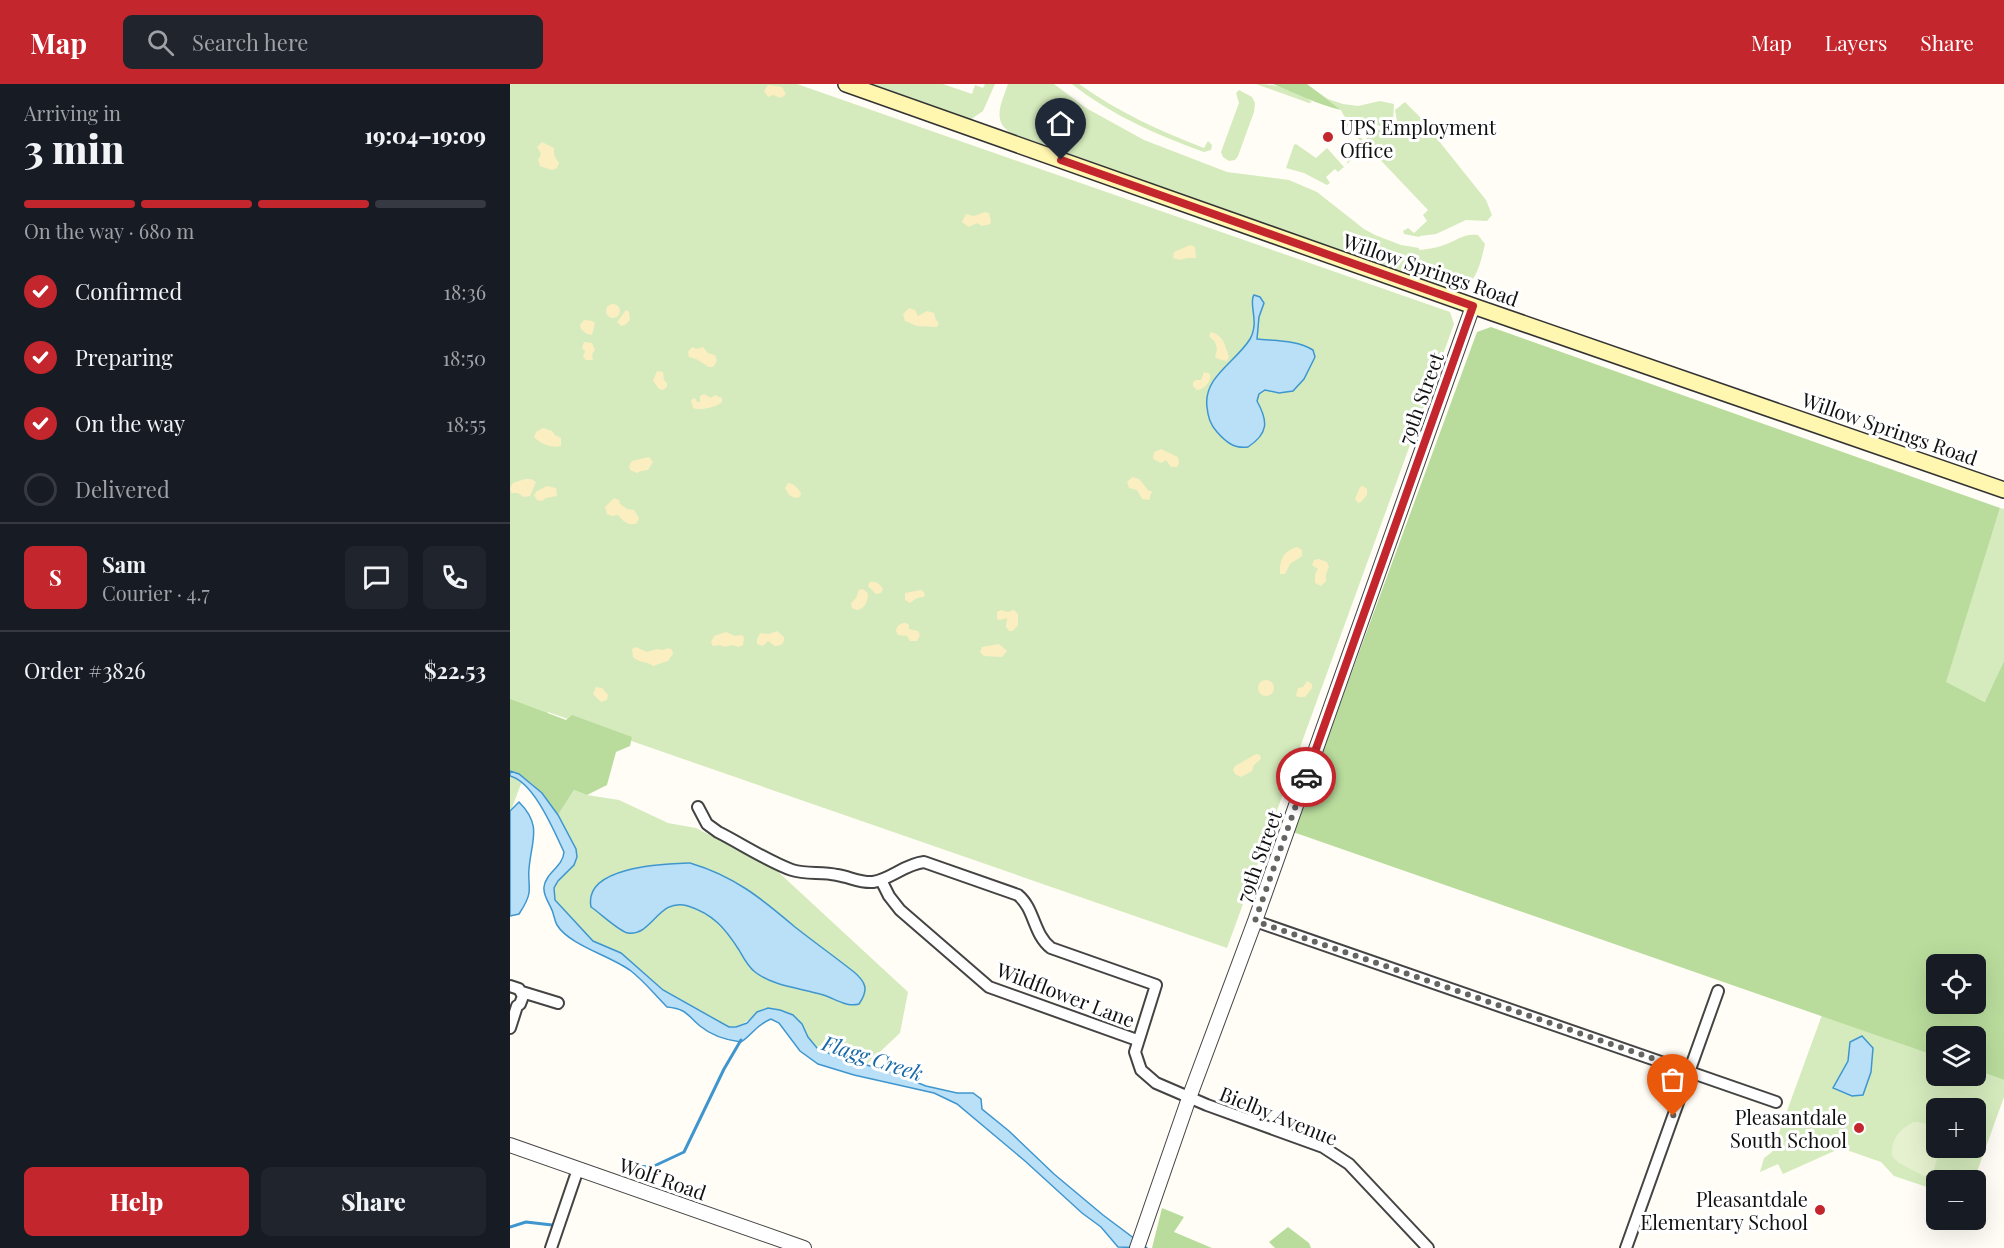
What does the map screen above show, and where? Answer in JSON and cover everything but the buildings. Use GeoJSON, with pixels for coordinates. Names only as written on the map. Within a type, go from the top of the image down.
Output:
{"type":"FeatureCollection","features":[{"type":"Feature","properties":{"kind":"main road","name":"Willow Springs Road"},"geometry":{"type":"LineString","coordinates":[[846,84],[1473,306],[2004,490]]}},
{"type":"Feature","properties":{"kind":"street","name":"79th Street"},"geometry":{"type":"LineString","coordinates":[[1137,1248],[1473,306]]}},
{"type":"Feature","properties":{"kind":"street"},"geometry":{"type":"LineString","coordinates":[[698,807],[707,824],[718,832],[791,870],[834,874],[864,882],[881,880],[910,865],[924,862],[1018,895],[1027,905],[1040,936],[1051,948],[1156,985],[1137,1040]]}},
{"type":"Feature","properties":{"kind":"street","name":"Wildflower Lane"},"geometry":{"type":"LineString","coordinates":[[881,880],[889,896],[900,910],[988,987],[1137,1040]]}},
{"type":"Feature","properties":{"kind":"street"},"geometry":{"type":"LineString","coordinates":[[1255,921],[1776,1102]]}},
{"type":"Feature","properties":{"kind":"street"},"geometry":{"type":"LineString","coordinates":[[514,987],[558,1004]]}},
{"type":"Feature","properties":{"kind":"street"},"geometry":{"type":"LineString","coordinates":[[510,1028],[513,1007],[522,1000],[514,987]]}},
{"type":"Feature","properties":{"kind":"street"},"geometry":{"type":"LineString","coordinates":[[1626,1248],[1718,991]]}},
{"type":"Feature","properties":{"kind":"street","name":"Bielby Avenue"},"geometry":{"type":"LineString","coordinates":[[1137,1040],[1135,1052],[1137,1062],[1148,1078],[1189,1098],[1323,1147],[1349,1164],[1428,1248]]}},
{"type":"Feature","properties":{"kind":"street","name":"Wolf Road"},"geometry":{"type":"LineString","coordinates":[[510,1145],[804,1248]]}},
{"type":"Feature","properties":{"kind":"street"},"geometry":{"type":"LineString","coordinates":[[551,1248],[578,1169]]}},
{"type":"Feature","properties":{"kind":"green space"},"geometry":{"type":"Polygon","coordinates":[[[510,84],[797,84],[1450,312],[1454,324],[1227,948],[548,712],[510,813],[510,84]]]}},
{"type":"Feature","properties":{"kind":"green space"},"geometry":{"type":"Polygon","coordinates":[[[861,84],[943,84],[972,94],[975,85],[983,88],[985,84],[995,84],[983,111],[970,120],[861,84]]]}},
{"type":"Feature","properties":{"kind":"green space"},"geometry":{"type":"Polygon","coordinates":[[[1008,84],[1054,84],[1086,108],[1144,140],[1227,172],[1289,180],[1317,192],[1364,229],[1401,245],[1419,248],[1419,250],[1441,246],[1464,236],[1478,235],[1485,244],[1478,268],[1470,282],[1463,286],[1455,287],[1430,282],[1166,192],[1085,159],[1011,133],[1001,123],[1000,117],[1001,104],[1008,84]]]}},
{"type":"Feature","properties":{"kind":"green space"},"geometry":{"type":"Polygon","coordinates":[[[1072,84],[1079,84],[1124,112],[1171,135],[1204,148],[1208,141],[1212,145],[1211,150],[1204,152],[1135,123],[1102,105],[1072,84]]]}},
{"type":"Feature","properties":{"kind":"green space"},"geometry":{"type":"Polygon","coordinates":[[[1256,84],[1286,88],[1312,102],[1309,103],[1256,84]]]}},
{"type":"Feature","properties":{"kind":"green space"},"geometry":{"type":"Polygon","coordinates":[[[1273,84],[1307,84],[1341,110],[1315,102],[1273,84]]]}},
{"type":"Feature","properties":{"kind":"green space"},"geometry":{"type":"Polygon","coordinates":[[[1309,86],[1328,99],[1343,104],[1358,106],[1380,101],[1394,104],[1393,121],[1385,128],[1364,120],[1360,122],[1357,118],[1352,120],[1344,116],[1341,110],[1309,86]]]}},
{"type":"Feature","properties":{"kind":"green space"},"geometry":{"type":"Polygon","coordinates":[[[1239,90],[1252,97],[1255,103],[1254,112],[1238,156],[1235,160],[1229,161],[1223,157],[1221,152],[1239,103],[1236,93],[1239,90]]]}},
{"type":"Feature","properties":{"kind":"green space"},"geometry":{"type":"Polygon","coordinates":[[[1405,102],[1419,116],[1486,200],[1492,215],[1487,221],[1466,220],[1436,234],[1419,237],[1404,234],[1403,231],[1408,228],[1414,233],[1427,221],[1423,215],[1428,210],[1369,148],[1370,144],[1365,136],[1363,124],[1385,132],[1397,121],[1395,110],[1405,102]]]}},
{"type":"Feature","properties":{"kind":"green space"},"geometry":{"type":"Polygon","coordinates":[[[1341,119],[1357,127],[1365,146],[1347,164],[1363,144],[1341,119]]]}},
{"type":"Feature","properties":{"kind":"green space"},"geometry":{"type":"Polygon","coordinates":[[[1296,144],[1316,158],[1327,148],[1344,167],[1338,172],[1335,169],[1326,177],[1330,183],[1327,185],[1304,173],[1286,168],[1296,144]]]}},
{"type":"Feature","properties":{"kind":"green space"},"geometry":{"type":"Polygon","coordinates":[[[1491,327],[2000,508],[1946,682],[1985,702],[2004,661],[2004,1080],[1986,1074],[1986,1026],[1926,1026],[1926,1053],[1293,832],[1477,332],[1491,327]]]}},
{"type":"Feature","properties":{"kind":"green space"},"geometry":{"type":"Polygon","coordinates":[[[2000,508],[2004,509],[2004,661],[1986,702],[1945,683],[2000,508]]]}},
{"type":"Feature","properties":{"kind":"green space"},"geometry":{"type":"Polygon","coordinates":[[[510,699],[566,720],[572,715],[632,737],[630,746],[616,752],[607,785],[587,795],[574,790],[558,815],[531,783],[510,771],[510,699]]]}},
{"type":"Feature","properties":{"kind":"green space"},"geometry":{"type":"Polygon","coordinates":[[[574,790],[587,795],[619,800],[668,823],[696,828],[774,868],[908,992],[900,1033],[866,1065],[840,1059],[817,1048],[800,1022],[778,1010],[764,1009],[742,1024],[729,1027],[663,990],[621,953],[593,941],[555,900],[554,888],[574,865],[577,857],[558,815],[574,790]]]}},
{"type":"Feature","properties":{"kind":"green space"},"geometry":{"type":"Polygon","coordinates":[[[1822,1015],[1926,1052],[1926,1086],[1986,1086],[1986,1074],[2004,1080],[2004,1097],[1986,1147],[1986,1098],[1926,1098],[1926,1158],[1982,1158],[1978,1170],[1926,1170],[1926,1187],[1894,1176],[1881,1162],[1841,1148],[1783,1174],[1778,1164],[1760,1172],[1764,1158],[1772,1152],[1822,1015]]]}},
{"type":"Feature","properties":{"kind":"green space"},"geometry":{"type":"Polygon","coordinates":[[[1913,1122],[1926,1123],[1926,1158],[1937,1158],[1934,1170],[1926,1170],[1926,1175],[1899,1163],[1892,1156],[1896,1136],[1913,1122]]]}},
{"type":"Feature","properties":{"kind":"green space"},"geometry":{"type":"Polygon","coordinates":[[[1162,1208],[1184,1217],[1174,1232],[1212,1248],[1152,1248],[1162,1208]]]}},
{"type":"Feature","properties":{"kind":"green space"},"geometry":{"type":"Polygon","coordinates":[[[1288,1227],[1309,1243],[1311,1248],[1275,1248],[1269,1242],[1288,1227]]]}},
{"type":"Feature","properties":{"kind":"sand"},"geometry":{"type":"Polygon","coordinates":[[[768,85],[782,87],[786,94],[781,98],[773,95],[768,97],[764,91],[768,85]]]}},
{"type":"Feature","properties":{"kind":"sand"},"geometry":{"type":"Polygon","coordinates":[[[542,142],[554,148],[554,155],[559,163],[557,168],[552,170],[540,166],[538,160],[541,154],[537,147],[542,142]]]}},
{"type":"Feature","properties":{"kind":"sand"},"geometry":{"type":"Polygon","coordinates":[[[989,213],[990,224],[982,226],[977,223],[969,227],[962,222],[966,214],[974,216],[989,213]]]}},
{"type":"Feature","properties":{"kind":"sand"},"geometry":{"type":"Polygon","coordinates":[[[1190,245],[1195,247],[1196,258],[1180,260],[1173,258],[1174,252],[1190,245]]]}},
{"type":"Feature","properties":{"kind":"sand"},"geometry":{"type":"Polygon","coordinates":[[[613,304],[618,306],[620,311],[618,316],[613,318],[608,316],[606,311],[608,306],[613,304]]]}},
{"type":"Feature","properties":{"kind":"sand"},"geometry":{"type":"Polygon","coordinates":[[[909,308],[915,310],[918,316],[927,311],[934,313],[939,323],[937,327],[917,326],[905,321],[903,314],[909,308]]]}},
{"type":"Feature","properties":{"kind":"sand"},"geometry":{"type":"Polygon","coordinates":[[[626,310],[629,312],[630,320],[621,326],[617,322],[626,310]]]}},
{"type":"Feature","properties":{"kind":"sand"},"geometry":{"type":"Polygon","coordinates":[[[584,320],[595,323],[592,335],[581,329],[580,325],[584,320]]]}},
{"type":"Feature","properties":{"kind":"sand"},"geometry":{"type":"Polygon","coordinates":[[[1211,332],[1224,342],[1229,357],[1227,361],[1215,357],[1217,349],[1215,342],[1209,336],[1211,332]]]}},
{"type":"Feature","properties":{"kind":"sand"},"geometry":{"type":"Polygon","coordinates":[[[584,342],[592,343],[595,350],[592,354],[593,360],[586,360],[583,357],[584,342]]]}},
{"type":"Feature","properties":{"kind":"sand"},"geometry":{"type":"Polygon","coordinates":[[[692,347],[697,349],[703,347],[708,353],[715,355],[717,361],[713,367],[689,357],[688,352],[692,347]]]}},
{"type":"Feature","properties":{"kind":"sand"},"geometry":{"type":"Polygon","coordinates":[[[657,371],[663,372],[667,383],[667,387],[663,390],[659,389],[653,381],[657,371]]]}},
{"type":"Feature","properties":{"kind":"sand"},"geometry":{"type":"Polygon","coordinates":[[[1204,372],[1210,374],[1209,382],[1205,387],[1197,390],[1193,382],[1201,380],[1204,372]]]}},
{"type":"Feature","properties":{"kind":"sand"},"geometry":{"type":"Polygon","coordinates":[[[704,394],[711,398],[715,395],[722,398],[722,402],[708,408],[693,408],[691,400],[695,398],[697,402],[700,402],[700,396],[704,394]]]}},
{"type":"Feature","properties":{"kind":"sand"},"geometry":{"type":"Polygon","coordinates":[[[543,428],[561,438],[561,446],[546,445],[534,437],[536,432],[543,428]]]}},
{"type":"Feature","properties":{"kind":"sand"},"geometry":{"type":"Polygon","coordinates":[[[1161,449],[1178,457],[1177,467],[1171,467],[1166,460],[1161,463],[1153,459],[1154,452],[1161,449]]]}},
{"type":"Feature","properties":{"kind":"sand"},"geometry":{"type":"Polygon","coordinates":[[[649,457],[653,462],[648,470],[637,473],[630,470],[629,466],[632,461],[649,457]]]}},
{"type":"Feature","properties":{"kind":"sand"},"geometry":{"type":"Polygon","coordinates":[[[1132,477],[1139,479],[1149,491],[1152,491],[1149,500],[1142,499],[1137,490],[1129,488],[1127,482],[1132,477]]]}},
{"type":"Feature","properties":{"kind":"sand"},"geometry":{"type":"Polygon","coordinates":[[[525,479],[536,482],[530,496],[524,497],[518,493],[511,493],[510,488],[513,483],[525,479]]]}},
{"type":"Feature","properties":{"kind":"sand"},"geometry":{"type":"Polygon","coordinates":[[[788,483],[799,490],[800,497],[795,498],[789,495],[785,488],[788,483]]]}},
{"type":"Feature","properties":{"kind":"sand"},"geometry":{"type":"Polygon","coordinates":[[[547,486],[556,488],[557,496],[542,501],[537,500],[534,495],[547,486]]]}},
{"type":"Feature","properties":{"kind":"sand"},"geometry":{"type":"Polygon","coordinates":[[[1360,487],[1367,489],[1367,495],[1358,503],[1355,499],[1360,487]]]}},
{"type":"Feature","properties":{"kind":"sand"},"geometry":{"type":"Polygon","coordinates":[[[614,498],[627,509],[634,510],[639,518],[637,523],[629,524],[618,515],[607,514],[605,507],[614,498]]]}},
{"type":"Feature","properties":{"kind":"sand"},"geometry":{"type":"Polygon","coordinates":[[[1297,547],[1302,550],[1302,556],[1290,564],[1285,574],[1280,574],[1283,557],[1288,551],[1297,547]]]}},
{"type":"Feature","properties":{"kind":"sand"},"geometry":{"type":"Polygon","coordinates":[[[1314,560],[1327,562],[1329,567],[1326,581],[1321,586],[1315,583],[1315,574],[1318,569],[1312,565],[1314,560]]]}},
{"type":"Feature","properties":{"kind":"sand"},"geometry":{"type":"Polygon","coordinates":[[[870,582],[876,582],[881,586],[883,589],[881,593],[876,594],[868,586],[870,582]]]}},
{"type":"Feature","properties":{"kind":"sand"},"geometry":{"type":"Polygon","coordinates":[[[862,589],[867,592],[867,601],[862,608],[857,610],[852,608],[851,603],[862,589]]]}},
{"type":"Feature","properties":{"kind":"sand"},"geometry":{"type":"Polygon","coordinates":[[[921,590],[925,593],[924,597],[917,598],[910,603],[905,600],[905,593],[921,590]]]}},
{"type":"Feature","properties":{"kind":"sand"},"geometry":{"type":"Polygon","coordinates":[[[1001,610],[1008,612],[1014,610],[1018,614],[1018,625],[1013,631],[1009,631],[1006,627],[1007,618],[997,619],[997,612],[1001,610]]]}},
{"type":"Feature","properties":{"kind":"sand"},"geometry":{"type":"Polygon","coordinates":[[[906,623],[909,629],[918,631],[920,635],[917,641],[910,641],[907,636],[898,635],[896,631],[898,626],[906,623]]]}},
{"type":"Feature","properties":{"kind":"sand"},"geometry":{"type":"Polygon","coordinates":[[[777,631],[784,637],[781,645],[775,646],[768,641],[763,646],[757,644],[760,633],[769,634],[777,631]]]}},
{"type":"Feature","properties":{"kind":"sand"},"geometry":{"type":"Polygon","coordinates":[[[726,632],[744,637],[743,645],[739,647],[713,646],[711,642],[714,636],[726,632]]]}},
{"type":"Feature","properties":{"kind":"sand"},"geometry":{"type":"Polygon","coordinates":[[[999,644],[1007,651],[1002,657],[984,656],[980,652],[982,647],[999,644]]]}},
{"type":"Feature","properties":{"kind":"sand"},"geometry":{"type":"Polygon","coordinates":[[[636,647],[647,652],[669,648],[673,654],[668,661],[653,666],[633,657],[632,649],[636,647]]]}},
{"type":"Feature","properties":{"kind":"sand"},"geometry":{"type":"Polygon","coordinates":[[[1266,680],[1274,688],[1266,696],[1258,688],[1266,680]]]}},
{"type":"Feature","properties":{"kind":"sand"},"geometry":{"type":"Polygon","coordinates":[[[1307,681],[1312,684],[1312,688],[1305,697],[1296,696],[1298,688],[1303,687],[1307,681]]]}},
{"type":"Feature","properties":{"kind":"sand"},"geometry":{"type":"Polygon","coordinates":[[[596,687],[602,688],[608,695],[607,700],[601,702],[593,694],[596,687]]]}},
{"type":"Feature","properties":{"kind":"sand"},"geometry":{"type":"Polygon","coordinates":[[[1256,754],[1260,755],[1261,759],[1254,765],[1252,771],[1241,777],[1235,774],[1233,770],[1235,766],[1256,754]]]}},
{"type":"Feature","properties":{"kind":"water"},"geometry":{"type":"Polygon","coordinates":[[[1254,295],[1260,297],[1264,303],[1259,317],[1257,339],[1300,344],[1313,350],[1315,357],[1304,379],[1293,391],[1279,393],[1265,390],[1259,394],[1257,401],[1265,421],[1263,432],[1248,447],[1239,447],[1224,439],[1211,423],[1207,396],[1215,378],[1244,347],[1253,333],[1254,295]]]}},
{"type":"Feature","properties":{"kind":"water"},"geometry":{"type":"Polygon","coordinates":[[[510,771],[519,774],[542,793],[558,815],[576,849],[577,857],[574,865],[554,888],[555,900],[593,941],[621,953],[663,990],[729,1027],[747,1023],[757,1012],[768,1008],[780,1010],[793,1015],[802,1024],[808,1037],[817,1048],[837,1057],[885,1070],[926,1086],[957,1093],[973,1093],[981,1099],[982,1109],[1054,1174],[1147,1248],[1118,1247],[1101,1227],[957,1104],[934,1093],[854,1075],[818,1064],[800,1051],[779,1023],[771,1019],[741,1042],[714,1035],[683,1011],[667,1007],[631,971],[571,939],[557,925],[544,890],[545,882],[561,862],[564,852],[535,797],[519,780],[510,776],[510,771]]]}},
{"type":"Feature","properties":{"kind":"water"},"geometry":{"type":"Polygon","coordinates":[[[519,802],[531,819],[534,834],[528,896],[519,914],[510,916],[510,811],[519,802]]]}},
{"type":"Feature","properties":{"kind":"water"},"geometry":{"type":"Polygon","coordinates":[[[690,863],[734,881],[854,972],[865,986],[859,1004],[844,1003],[825,995],[778,984],[762,977],[750,967],[729,935],[718,923],[697,909],[678,905],[669,907],[644,929],[628,933],[591,907],[592,893],[599,883],[612,875],[645,867],[690,863]]]}},
{"type":"Feature","properties":{"kind":"water"},"geometry":{"type":"Polygon","coordinates":[[[1862,1036],[1873,1048],[1871,1072],[1863,1095],[1852,1096],[1833,1088],[1848,1061],[1850,1042],[1862,1036]]]}},
{"type":"Feature","properties":{"kind":"waterway"},"geometry":{"type":"LineString","coordinates":[[623,1173],[635,1166],[652,1167],[684,1152],[724,1069],[741,1040]]}},
{"type":"Feature","properties":{"kind":"waterway"},"geometry":{"type":"LineString","coordinates":[[510,1227],[526,1222],[552,1225]]}},
{"type":"Feature","properties":{"kind":"way so far"},"geometry":{"type":"LineString","coordinates":[[1306,777],[1255,921],[1689,1071],[1673,1116]]}},
{"type":"Feature","properties":{"kind":"place","name":"UPS Employment Office"},"geometry":{"type":"Point","coordinates":[1328,137]}},
{"type":"Feature","properties":{"kind":"place","name":"Pleasantdale South School"},"geometry":{"type":"Point","coordinates":[1859,1128]}},
{"type":"Feature","properties":{"kind":"place","name":"Pleasantdale Elementary School"},"geometry":{"type":"Point","coordinates":[1820,1210]}},
{"type":"Feature","properties":{"kind":"route"},"geometry":{"type":"LineString","coordinates":[[1061,160],[1473,306],[1306,777]]}},
{"type":"Feature","properties":{"kind":"water label","name":"Flagg Creek"},"geometry":{"type":"Point","coordinates":[873,1057]}}]}
